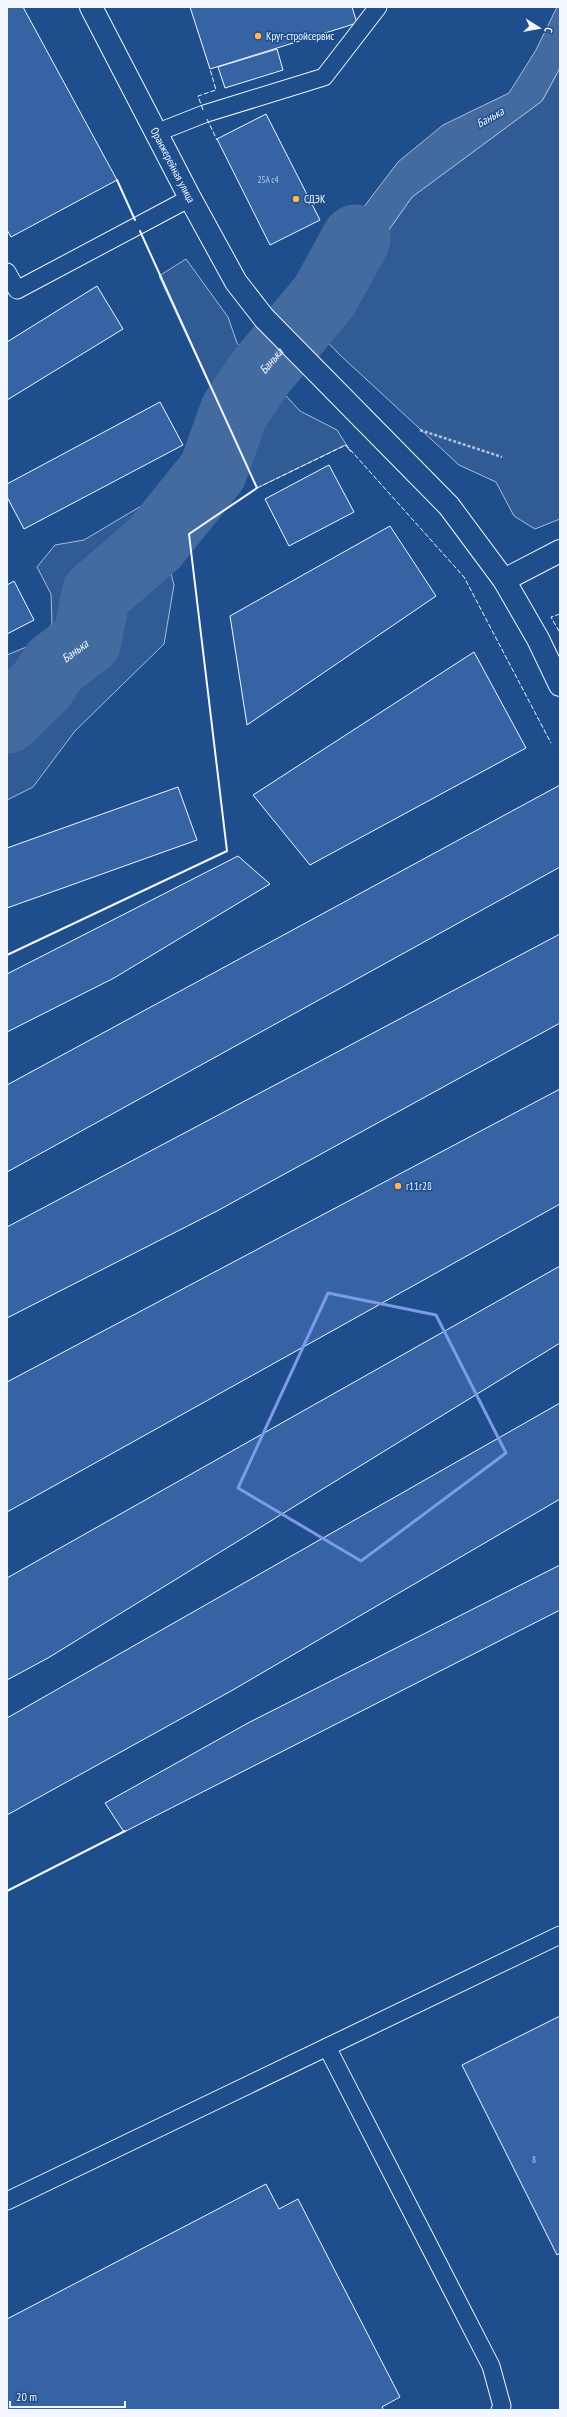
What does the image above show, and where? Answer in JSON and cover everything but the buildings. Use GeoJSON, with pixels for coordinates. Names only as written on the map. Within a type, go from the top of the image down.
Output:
{"type":"FeatureCollection","features":[{"type":"Feature","properties":{"kind":"main road","name":"Оранжерейная улица"},"geometry":{"type":"LineString","coordinates":[[91,7],[190,198],[236,282],[264,318],[449,506],[504,580],[538,639],[560,685]]}},
{"type":"Feature","properties":{"kind":"main road"},"geometry":{"type":"LineString","coordinates":[[504,580],[560,551]]}},
{"type":"Feature","properties":{"kind":"lane"},"geometry":{"type":"LineString","coordinates":[[156,133],[204,114],[324,77],[378,7]]}},
{"type":"Feature","properties":{"kind":"lane"},"geometry":{"type":"LineString","coordinates":[[7,272],[17,290],[190,198]]}},
{"type":"Feature","properties":{"kind":"lane"},"geometry":{"type":"LineString","coordinates":[[7,2201],[560,1935]]}},
{"type":"Feature","properties":{"kind":"lane"},"geometry":{"type":"LineString","coordinates":[[327,2047],[491,2366],[502,2406],[500,2410]]}},
{"type":"Feature","properties":{"kind":"path"},"geometry":{"type":"LineString","coordinates":[[418,429],[502,457]]}},
{"type":"Feature","properties":{"kind":"highlighted area"},"geometry":{"type":"Polygon","coordinates":[[[328,1293],[436,1315],[506,1453],[361,1561],[238,1488],[328,1293]]]}},
{"type":"Feature","properties":{"kind":"shaded area"},"geometry":{"type":"Polygon","coordinates":[[[560,68],[560,519],[535,529],[514,516],[496,482],[459,465],[340,355],[314,328],[352,282],[412,197],[542,101],[560,68]]]}},
{"type":"Feature","properties":{"kind":"shaded area"},"geometry":{"type":"Polygon","coordinates":[[[186,259],[228,317],[237,343],[300,411],[337,430],[351,452],[345,445],[257,488],[159,276],[186,259]]]}},
{"type":"Feature","properties":{"kind":"shaded area"},"geometry":{"type":"Polygon","coordinates":[[[163,493],[173,522],[166,554],[174,585],[164,644],[75,731],[33,787],[7,800],[7,655],[31,645],[52,624],[51,594],[37,567],[55,545],[84,540],[163,493]]]}},
{"type":"Feature","properties":{"kind":"water"},"geometry":{"type":"Polygon","coordinates":[[[557,7],[560,7],[560,68],[542,101],[412,197],[352,282],[314,328],[290,304],[398,162],[443,125],[509,93],[536,50],[557,7]]]}},
{"type":"Feature","properties":{"kind":"pier"},"geometry":{"type":"Polygon","coordinates":[[[289,302],[315,329],[312,330],[289,305],[289,302]]]}},
{"type":"Feature","properties":{"kind":"waterway","name":"Банька"},"geometry":{"type":"LineString","coordinates":[[7,719],[42,685],[55,665],[87,641],[96,594],[154,544],[213,471],[234,412],[260,373],[324,297],[356,239]]}},
{"type":"Feature","properties":{"kind":"fence"},"geometry":{"type":"LineString","coordinates":[[203,110],[198,96],[216,90],[210,69]]}},
{"type":"Feature","properties":{"kind":"fence"},"geometry":{"type":"LineString","coordinates":[[207,119],[217,140]]}},
{"type":"Feature","properties":{"kind":"fence"},"geometry":{"type":"LineString","coordinates":[[257,488],[346,445],[464,577],[551,743]]}},
{"type":"Feature","properties":{"kind":"fence"},"geometry":{"type":"LineString","coordinates":[[560,614],[551,617],[560,633]]}},
{"type":"Feature","properties":{"kind":"wall"},"geometry":{"type":"LineString","coordinates":[[117,180],[135,220]]}},
{"type":"Feature","properties":{"kind":"wall"},"geometry":{"type":"LineString","coordinates":[[7,955],[227,851],[189,534],[257,488],[140,231]]}},
{"type":"Feature","properties":{"kind":"wall"},"geometry":{"type":"LineString","coordinates":[[7,1891],[125,1831]]}},
{"type":"Feature","properties":{"kind":"place","name":"Круг-стройсервис"},"geometry":{"type":"Point","coordinates":[258,36]}},
{"type":"Feature","properties":{"kind":"place","name":"СДЭК"},"geometry":{"type":"Point","coordinates":[296,199]}},
{"type":"Feature","properties":{"kind":"place","name":"r11r28"},"geometry":{"type":"Point","coordinates":[398,1186]}}]}
